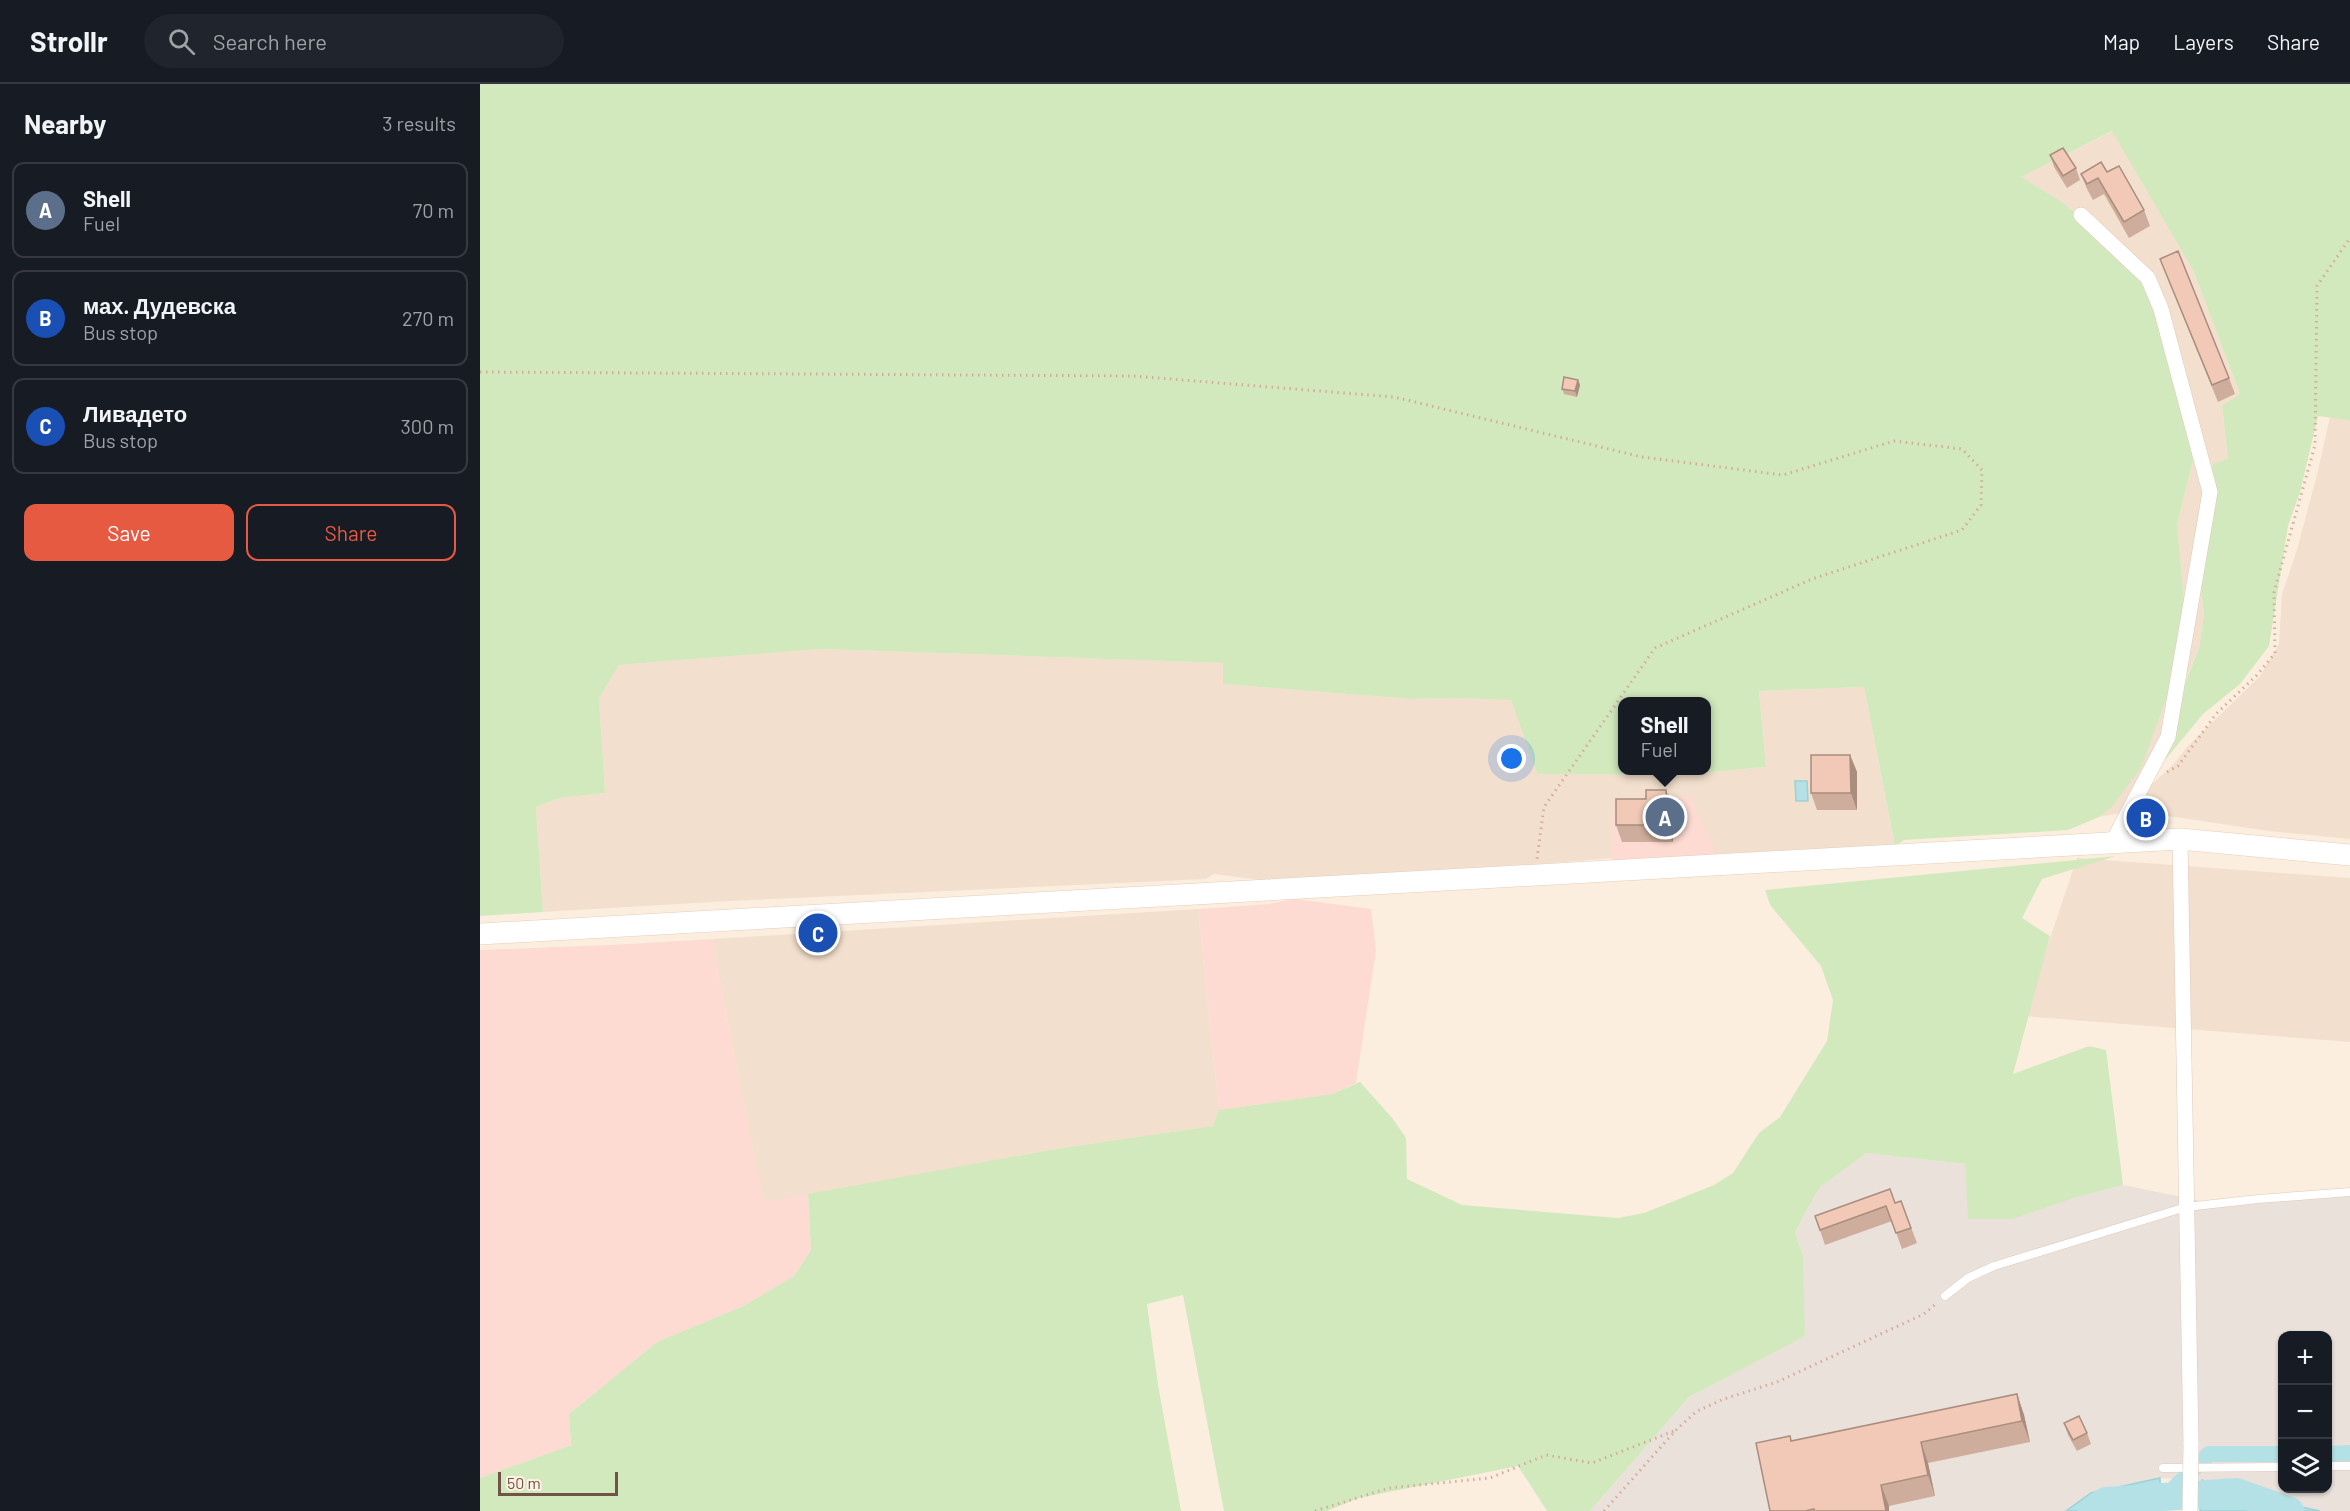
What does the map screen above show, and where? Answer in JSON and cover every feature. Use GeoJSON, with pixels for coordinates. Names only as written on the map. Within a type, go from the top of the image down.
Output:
{"type":"FeatureCollection","features":[{"type":"Feature","properties":{"kind":"street"},"geometry":{"type":"LineString","coordinates":[[2081,215],[2148,278],[2162,309],[2210,492],[2168,737],[2112,843]]}},
{"type":"Feature","properties":{"kind":"street"},"geometry":{"type":"LineString","coordinates":[[480,934],[2180,839],[2350,855]]}},
{"type":"Feature","properties":{"kind":"street"},"geometry":{"type":"LineString","coordinates":[[2180,839],[2191,1444],[2190,1511]]}},
{"type":"Feature","properties":{"kind":"lane"},"geometry":{"type":"LineString","coordinates":[[1945,1296],[1968,1278],[1994,1266],[2186,1207],[2350,1192]]}},
{"type":"Feature","properties":{"kind":"lane"},"geometry":{"type":"LineString","coordinates":[[2332,1466],[2350,1466]]}},
{"type":"Feature","properties":{"kind":"lane"},"geometry":{"type":"LineString","coordinates":[[2163,1468],[2278,1467]]}},
{"type":"Feature","properties":{"kind":"path"},"geometry":{"type":"LineString","coordinates":[[2142,786],[2178,766],[2216,714],[2258,675],[2275,653],[2274,592],[2315,445],[2316,286],[2350,238]]}},
{"type":"Feature","properties":{"kind":"path"},"geometry":{"type":"LineString","coordinates":[[480,372],[1133,376],[1394,398],[1642,457],[1782,475],[1894,441],[1962,448],[1982,470],[1981,505],[1962,530],[1812,579],[1655,648],[1621,697]]}},
{"type":"Feature","properties":{"kind":"path"},"geometry":{"type":"LineString","coordinates":[[1535,875],[1544,807],[1618,701]]}},
{"type":"Feature","properties":{"kind":"path"},"geometry":{"type":"LineString","coordinates":[[1604,1511],[1676,1430],[1696,1411],[1724,1399],[1777,1382],[1924,1314],[1945,1296]]}},
{"type":"Feature","properties":{"kind":"path"},"geometry":{"type":"LineString","coordinates":[[1315,1511],[1389,1488],[1490,1478],[1546,1455],[1592,1462],[1676,1430]]}},
{"type":"Feature","properties":{"kind":"shaded area"},"geometry":{"type":"Polygon","coordinates":[[[2113,131],[2193,270],[2240,394],[2222,407],[2228,460],[2194,535],[2204,614],[2199,648],[2173,709],[2150,786],[2260,676],[2279,644],[2282,594],[2296,553],[2330,417],[2348,420],[2350,422],[2350,839],[2269,831],[2134,811],[2099,817],[2111,808],[2186,619],[2177,525],[2197,445],[2021,177],[2113,131]]]}},
{"type":"Feature","properties":{"kind":"shaded area"},"geometry":{"type":"Polygon","coordinates":[[[821,649],[1224,663],[1223,684],[1410,699],[1511,700],[1537,774],[1711,775],[1711,772],[1766,767],[1759,691],[1864,687],[1895,846],[1613,858],[1465,870],[1260,880],[1214,874],[1206,879],[543,912],[536,807],[560,798],[605,793],[599,698],[619,665],[821,649]]]}},
{"type":"Feature","properties":{"kind":"shaded area"},"geometry":{"type":"Polygon","coordinates":[[[1689,796],[1718,857],[1611,865],[1613,805],[1689,796]]]}},
{"type":"Feature","properties":{"kind":"shaded area"},"geometry":{"type":"Polygon","coordinates":[[[2077,858],[2350,878],[2350,1042],[2024,1016],[2077,858]]]}},
{"type":"Feature","properties":{"kind":"shaded area"},"geometry":{"type":"Polygon","coordinates":[[[1295,899],[1371,909],[1376,950],[1356,1083],[1332,1094],[1219,1110],[1198,909],[1269,904],[1295,899]]]}},
{"type":"Feature","properties":{"kind":"shaded area"},"geometry":{"type":"Polygon","coordinates":[[[1198,909],[1219,1110],[1214,1126],[1061,1148],[763,1203],[712,939],[1198,909]]]}},
{"type":"Feature","properties":{"kind":"shaded area"},"geometry":{"type":"Polygon","coordinates":[[[712,939],[763,1202],[808,1194],[811,1250],[794,1276],[743,1306],[657,1342],[569,1414],[571,1445],[480,1478],[480,950],[712,939]]]}},
{"type":"Feature","properties":{"kind":"shaded area"},"geometry":{"type":"Polygon","coordinates":[[[1867,1153],[1965,1164],[1969,1219],[2074,1198],[2123,1185],[2201,1201],[2350,1194],[2350,1511],[2320,1511],[2264,1499],[2202,1480],[2160,1478],[2091,1493],[2066,1511],[1590,1511],[1689,1397],[1804,1336],[1803,1256],[1795,1232],[1819,1188],[1867,1153]]]}},
{"type":"Feature","properties":{"kind":"green space"},"geometry":{"type":"Polygon","coordinates":[[[480,84],[2350,84],[2350,422],[2318,416],[2300,492],[2288,526],[2269,646],[2240,684],[2203,714],[2165,760],[2149,774],[2199,648],[2204,614],[2194,535],[2213,464],[2228,459],[2222,406],[2240,394],[2193,270],[2112,131],[2021,177],[2063,203],[2122,253],[2163,305],[2197,445],[2177,525],[2186,619],[2178,667],[2141,768],[2111,808],[2099,817],[2068,830],[1904,840],[1895,846],[1864,687],[1759,691],[1766,767],[1711,772],[1711,697],[1618,697],[1618,775],[1537,774],[1511,700],[1410,699],[1223,684],[1223,663],[821,649],[619,665],[599,698],[605,793],[560,798],[536,807],[543,912],[480,916],[480,84]]]}},
{"type":"Feature","properties":{"kind":"green space"},"geometry":{"type":"Polygon","coordinates":[[[2116,856],[2042,879],[2022,918],[2050,936],[2013,1074],[2089,1046],[2106,1050],[2123,1185],[2074,1198],[2012,1219],[1968,1219],[1965,1164],[1867,1153],[1819,1188],[1795,1232],[1803,1256],[1805,1336],[1689,1397],[1590,1511],[1547,1511],[1518,1466],[1359,1498],[1327,1511],[1224,1511],[1183,1295],[1147,1304],[1158,1385],[1181,1511],[480,1511],[480,1478],[571,1445],[569,1414],[657,1342],[743,1306],[794,1276],[811,1250],[808,1194],[1061,1148],[1213,1126],[1219,1110],[1332,1094],[1360,1082],[1393,1119],[1406,1138],[1407,1179],[1462,1205],[1618,1218],[1644,1213],[1714,1185],[1733,1173],[1759,1133],[1780,1117],[1827,1041],[1833,1000],[1821,966],[1770,905],[1765,890],[2116,856]]]}},
{"type":"Feature","properties":{"kind":"water"},"geometry":{"type":"Polygon","coordinates":[[[1795,781],[1807,781],[1808,801],[1796,801],[1795,781]]]}},
{"type":"Feature","properties":{"kind":"water"},"geometry":{"type":"Polygon","coordinates":[[[2160,1478],[2161,1511],[2066,1511],[2091,1493],[2160,1478]]]}},
{"type":"Feature","properties":{"kind":"water"},"geometry":{"type":"Polygon","coordinates":[[[2202,1480],[2264,1499],[2320,1511],[2200,1511],[2202,1480]]]}},
{"type":"Feature","properties":{"kind":"building"},"geometry":{"type":"Polygon","coordinates":[[[2063,148],[2076,168],[2063,176],[2050,155],[2063,148]]]}},
{"type":"Feature","properties":{"kind":"building"},"geometry":{"type":"Polygon","coordinates":[[[2101,162],[2107,172],[2119,166],[2144,210],[2124,222],[2098,178],[2087,184],[2081,174],[2101,162]]]}},
{"type":"Feature","properties":{"kind":"building"},"geometry":{"type":"Polygon","coordinates":[[[2178,251],[2229,378],[2212,385],[2160,259],[2178,251]]]}},
{"type":"Feature","properties":{"kind":"building"},"geometry":{"type":"Polygon","coordinates":[[[1564,377],[1578,380],[1575,391],[1562,389],[1564,377]]]}},
{"type":"Feature","properties":{"kind":"building"},"geometry":{"type":"Polygon","coordinates":[[[1811,755],[1850,755],[1851,793],[1811,793],[1811,755]]]}},
{"type":"Feature","properties":{"kind":"building"},"geometry":{"type":"Polygon","coordinates":[[[1646,790],[1666,790],[1667,825],[1616,825],[1616,799],[1646,799],[1646,790]]]}},
{"type":"Feature","properties":{"kind":"building"},"geometry":{"type":"Polygon","coordinates":[[[1890,1189],[1895,1203],[1901,1201],[1911,1228],[1896,1233],[1886,1206],[1820,1230],[1815,1216],[1890,1189]]]}},
{"type":"Feature","properties":{"kind":"building"},"geometry":{"type":"Polygon","coordinates":[[[2017,1394],[2022,1421],[1921,1442],[1928,1475],[1881,1485],[1886,1511],[1814,1511],[1814,1509],[1770,1511],[1756,1443],[1790,1436],[1791,1441],[2017,1394]]]}},
{"type":"Feature","properties":{"kind":"building"},"geometry":{"type":"Polygon","coordinates":[[[2079,1416],[2087,1433],[2073,1440],[2064,1423],[2079,1416]]]}},
{"type":"Feature","properties":{"kind":"waterway"},"geometry":{"type":"LineString","coordinates":[[2332,1454],[2350,1453]]}},
{"type":"Feature","properties":{"kind":"waterway"},"geometry":{"type":"LineString","coordinates":[[2165,1497],[2209,1454],[2278,1454]]}},
{"type":"Feature","properties":{"kind":"waterway"},"geometry":{"type":"LineString","coordinates":[[2091,1511],[2106,1501],[2236,1492],[2290,1511]]}},
{"type":"Feature","properties":{"kind":"place","name":"Shell"},"geometry":{"type":"Point","coordinates":[1665,817]}},
{"type":"Feature","properties":{"kind":"place","name":"мах. Дудевска"},"geometry":{"type":"Point","coordinates":[2146,818]}},
{"type":"Feature","properties":{"kind":"place","name":"Ливадето"},"geometry":{"type":"Point","coordinates":[818,933]}}]}
